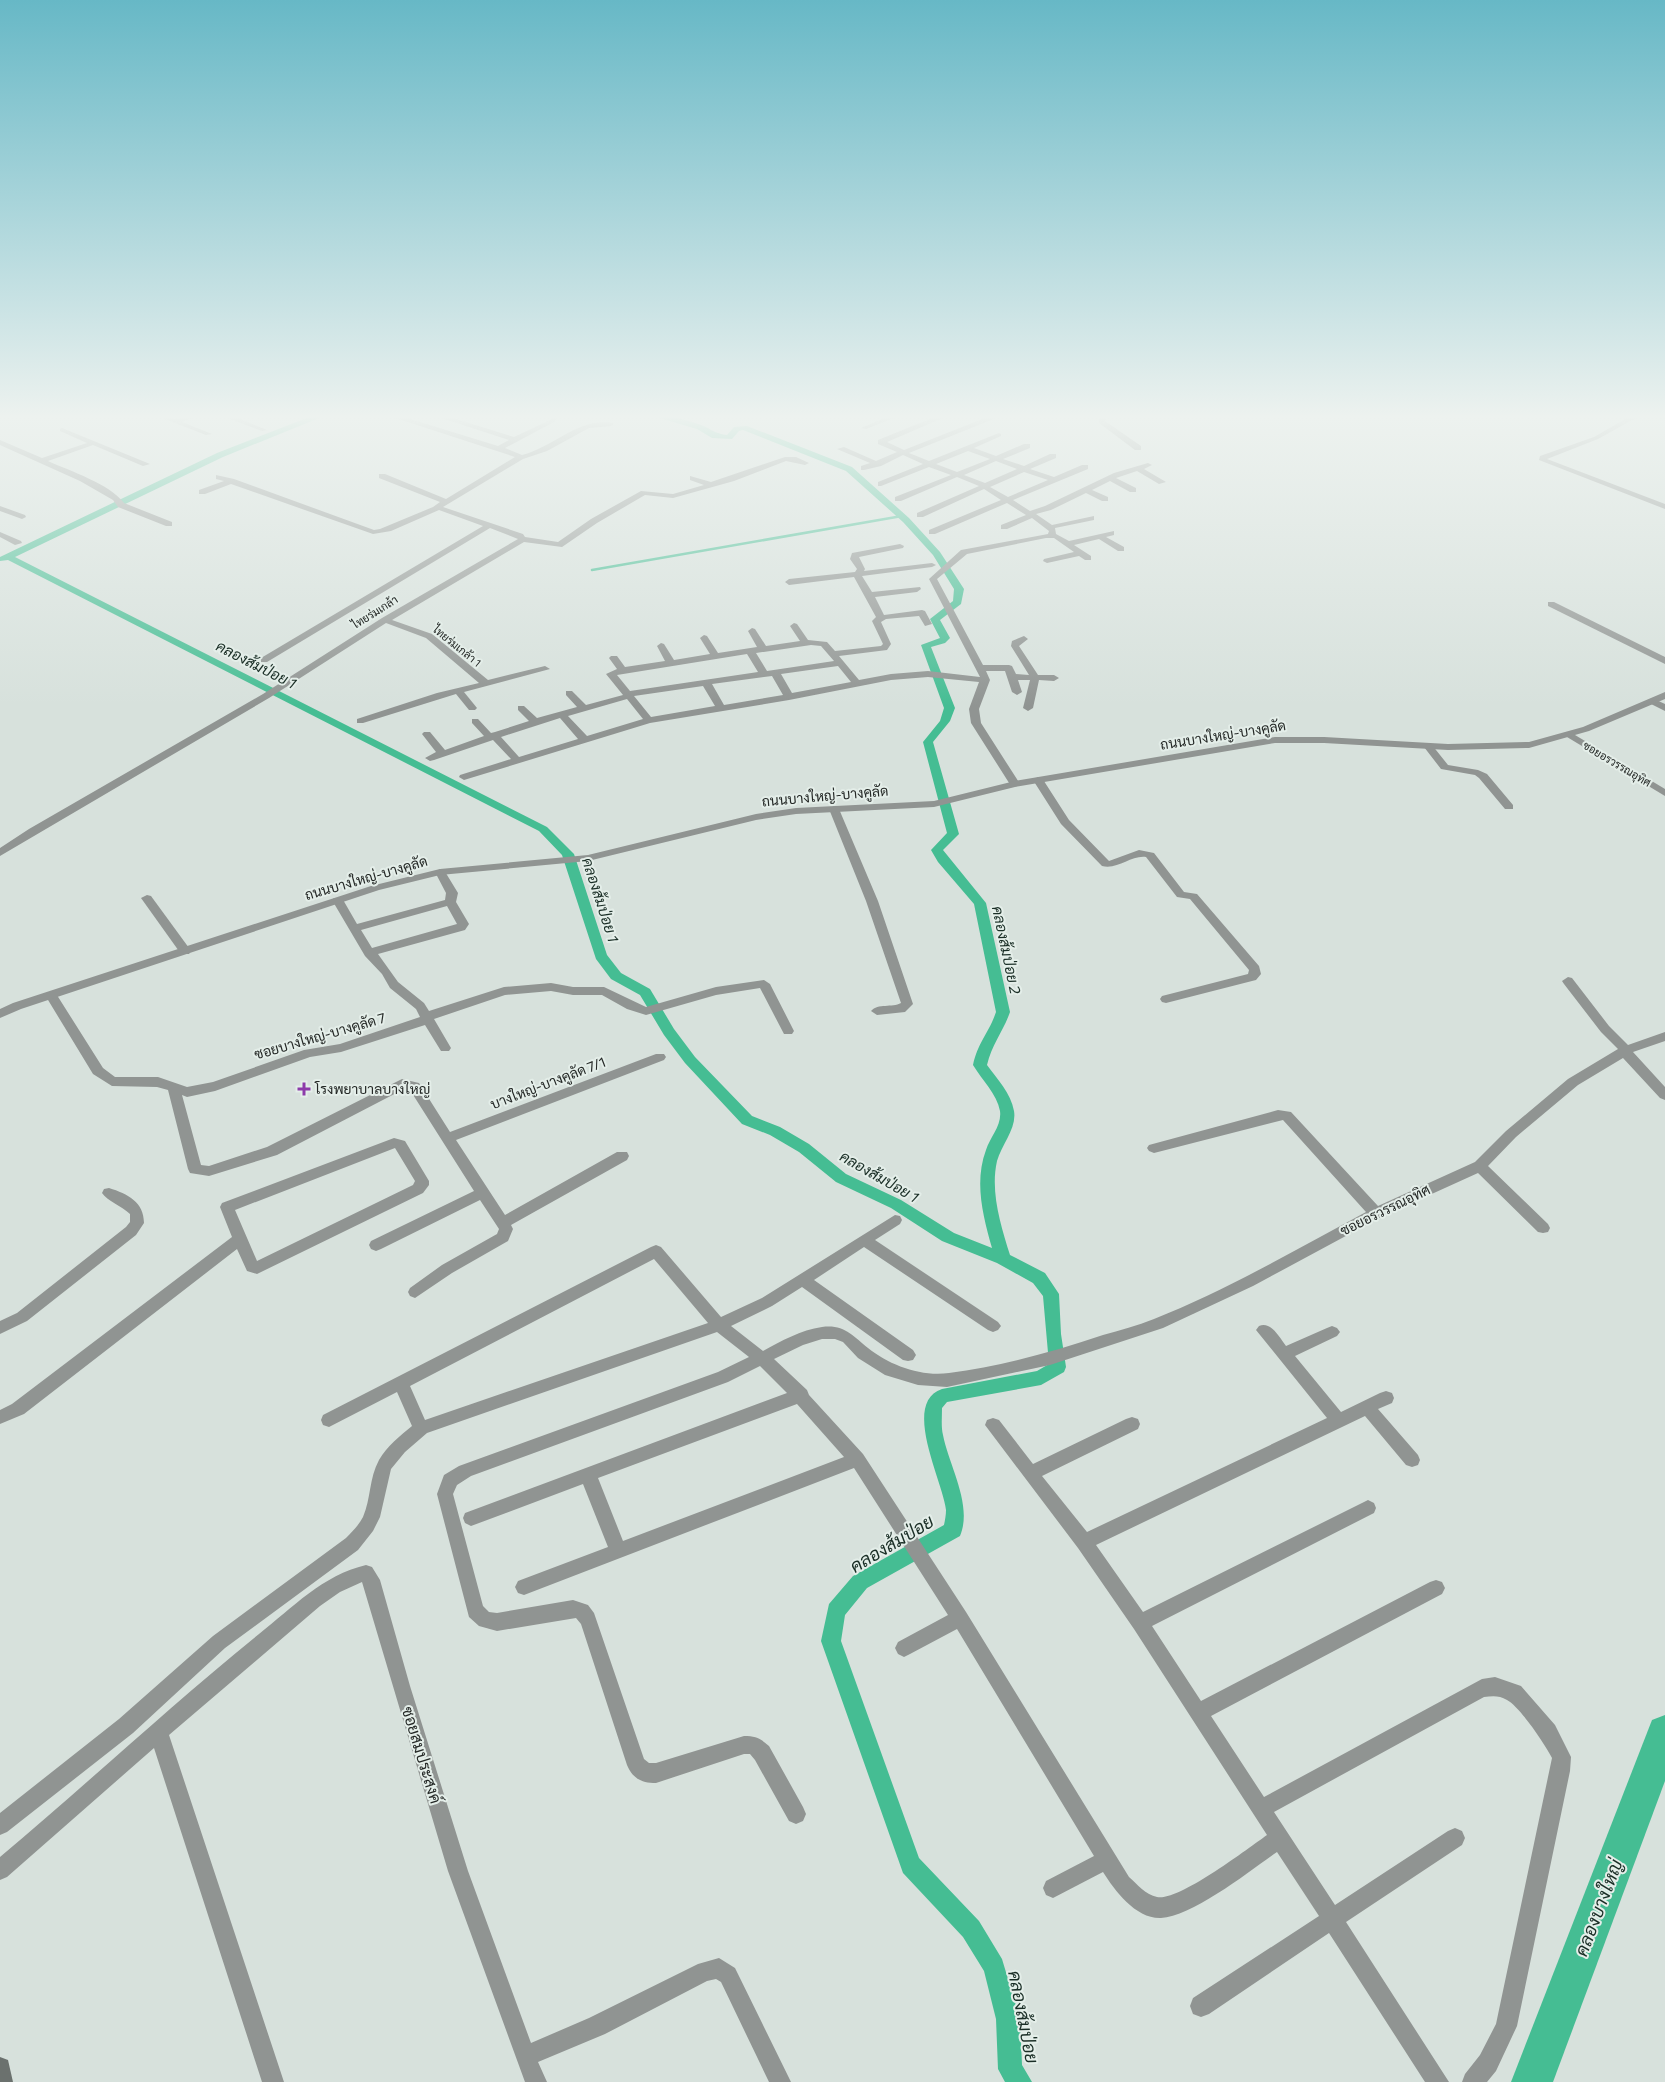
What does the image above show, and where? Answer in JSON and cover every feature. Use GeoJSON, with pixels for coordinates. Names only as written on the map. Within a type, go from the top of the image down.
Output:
{"type":"FeatureCollection","features":[{"type":"Feature","properties":{"kind":"main road"},"geometry":{"type":"LineString","coordinates":[[0,2068],[2,2082]]}},
{"type":"Feature","properties":{"kind":"street"},"geometry":{"type":"LineString","coordinates":[[8,511],[22,517]]}},
{"type":"Feature","properties":{"kind":"street"},"geometry":{"type":"LineString","coordinates":[[141,511],[169,524]]}},
{"type":"Feature","properties":{"kind":"street"},"geometry":{"type":"LineString","coordinates":[[315,511],[373,532],[382,532],[423,511]]}},
{"type":"Feature","properties":{"kind":"street"},"geometry":{"type":"LineString","coordinates":[[448,511],[520,536],[522,539],[559,545],[611,511]]}},
{"type":"Feature","properties":{"kind":"street"},"geometry":{"type":"LineString","coordinates":[[920,515],[928,511]]}},
{"type":"Feature","properties":{"kind":"street"},"geometry":{"type":"LineString","coordinates":[[932,532],[980,511]]}},
{"type":"Feature","properties":{"kind":"street"},"geometry":{"type":"LineString","coordinates":[[1027,511],[1085,556],[1047,561]]}},
{"type":"Feature","properties":{"kind":"street"},"geometry":{"type":"LineString","coordinates":[[1004,527],[1039,511]]}},
{"type":"Feature","properties":{"kind":"street"},"geometry":{"type":"LineString","coordinates":[[1015,784],[976,723],[974,709],[985,680],[982,668],[933,579],[958,559],[981,552],[982,549],[1051,531],[1091,518]]}},
{"type":"Feature","properties":{"kind":"street"},"geometry":{"type":"LineString","coordinates":[[264,660],[490,525]]}},
{"type":"Feature","properties":{"kind":"street"},"geometry":{"type":"LineString","coordinates":[[1068,544],[1111,533]]}},
{"type":"Feature","properties":{"kind":"street"},"geometry":{"type":"LineString","coordinates":[[0,534],[18,543]]}},
{"type":"Feature","properties":{"kind":"street"},"geometry":{"type":"LineString","coordinates":[[1100,536],[1120,549]]}},
{"type":"Feature","properties":{"kind":"street","name":"ไทยร่มเกล้า"},"geometry":{"type":"LineString","coordinates":[[0,852],[266,696],[386,620],[522,539]]}},
{"type":"Feature","properties":{"kind":"street"},"geometry":{"type":"LineString","coordinates":[[857,575],[861,569],[854,559],[855,555],[900,546]]}},
{"type":"Feature","properties":{"kind":"street"},"geometry":{"type":"LineString","coordinates":[[788,582],[932,565]]}},
{"type":"Feature","properties":{"kind":"street"},"geometry":{"type":"LineString","coordinates":[[857,575],[881,618]]}},
{"type":"Feature","properties":{"kind":"street"},"geometry":{"type":"LineString","coordinates":[[870,596],[877,593],[917,589]]}},
{"type":"Feature","properties":{"kind":"street"},"geometry":{"type":"LineString","coordinates":[[1551,604],[1665,661]]}},
{"type":"Feature","properties":{"kind":"street"},"geometry":{"type":"LineString","coordinates":[[837,659],[839,652],[886,646],[876,621],[881,618],[922,613],[928,624]]}},
{"type":"Feature","properties":{"kind":"street","name":"ไทยร่มเกล้า 1"},"geometry":{"type":"LineString","coordinates":[[386,620],[429,636],[485,683]]}},
{"type":"Feature","properties":{"kind":"street"},"geometry":{"type":"LineString","coordinates":[[794,626],[806,643]]}},
{"type":"Feature","properties":{"kind":"street"},"geometry":{"type":"LineString","coordinates":[[752,632],[763,649]]}},
{"type":"Feature","properties":{"kind":"street"},"geometry":{"type":"LineString","coordinates":[[704,638],[715,656]]}},
{"type":"Feature","properties":{"kind":"street"},"geometry":{"type":"LineString","coordinates":[[1024,639],[1015,643],[1015,646],[1035,677],[1028,708]]}},
{"type":"Feature","properties":{"kind":"street"},"geometry":{"type":"LineString","coordinates":[[649,720],[611,674],[623,670],[806,643],[824,644],[856,684]]}},
{"type":"Feature","properties":{"kind":"street"},"geometry":{"type":"LineString","coordinates":[[661,646],[671,663]]}},
{"type":"Feature","properties":{"kind":"street"},"geometry":{"type":"LineString","coordinates":[[750,651],[764,674]]}},
{"type":"Feature","properties":{"kind":"street"},"geometry":{"type":"LineString","coordinates":[[614,658],[623,670]]}},
{"type":"Feature","properties":{"kind":"street"},"geometry":{"type":"LineString","coordinates":[[430,758],[535,722],[628,695],[764,674],[837,659]]}},
{"type":"Feature","properties":{"kind":"street"},"geometry":{"type":"LineString","coordinates":[[360,721],[458,690],[545,668]]}},
{"type":"Feature","properties":{"kind":"street"},"geometry":{"type":"LineString","coordinates":[[982,668],[1009,668],[1017,692]]}},
{"type":"Feature","properties":{"kind":"street"},"geometry":{"type":"LineString","coordinates":[[775,672],[789,697]]}},
{"type":"Feature","properties":{"kind":"street"},"geometry":{"type":"LineString","coordinates":[[464,777],[516,759],[649,720],[789,697],[891,677],[928,674],[985,680]]}},
{"type":"Feature","properties":{"kind":"street"},"geometry":{"type":"LineString","coordinates":[[1013,677],[1054,678]]}},
{"type":"Feature","properties":{"kind":"street"},"geometry":{"type":"LineString","coordinates":[[706,682],[721,708]]}},
{"type":"Feature","properties":{"kind":"street"},"geometry":{"type":"LineString","coordinates":[[458,690],[472,708]]}},
{"type":"Feature","properties":{"kind":"street"},"geometry":{"type":"LineString","coordinates":[[569,693],[583,708]]}},
{"type":"Feature","properties":{"kind":"street","name":"ถนนบางใหญ่-บางคูลัด"},"geometry":{"type":"LineString","coordinates":[[0,1014],[51,995],[374,888],[440,872],[588,858],[756,817],[834,809],[934,804],[1015,784],[1275,740],[1306,739],[1429,747],[1521,746],[1570,735],[1665,695]]}},
{"type":"Feature","properties":{"kind":"street"},"geometry":{"type":"LineString","coordinates":[[1652,701],[1665,708]]}},
{"type":"Feature","properties":{"kind":"street"},"geometry":{"type":"LineString","coordinates":[[521,708],[535,722]]}},
{"type":"Feature","properties":{"kind":"street"},"geometry":{"type":"LineString","coordinates":[[561,714],[584,739]]}},
{"type":"Feature","properties":{"kind":"street"},"geometry":{"type":"LineString","coordinates":[[476,722],[516,759]]}},
{"type":"Feature","properties":{"kind":"street"},"geometry":{"type":"LineString","coordinates":[[427,734],[442,753]]}},
{"type":"Feature","properties":{"kind":"street","name":"ซอยอรวรรณอุทิศ"},"geometry":{"type":"LineString","coordinates":[[1570,735],[1665,793]]}},
{"type":"Feature","properties":{"kind":"street"},"geometry":{"type":"LineString","coordinates":[[1429,747],[1445,767],[1478,773],[1483,776],[1509,807]]}},
{"type":"Feature","properties":{"kind":"street"},"geometry":{"type":"LineString","coordinates":[[1038,780],[1065,822],[1106,864],[1113,864],[1140,853],[1150,855],[1181,895],[1193,896],[1255,969],[1255,974],[1252,977],[1166,1000]]}},
{"type":"Feature","properties":{"kind":"street"},"geometry":{"type":"LineString","coordinates":[[834,809],[872,901],[907,1004],[901,1009],[877,1011]]}},
{"type":"Feature","properties":{"kind":"street"},"geometry":{"type":"LineString","coordinates":[[369,953],[461,927],[463,924],[450,902],[452,893],[440,872]]}},
{"type":"Feature","properties":{"kind":"street"},"geometry":{"type":"LineString","coordinates":[[146,898],[185,950]]}},
{"type":"Feature","properties":{"kind":"street"},"geometry":{"type":"LineString","coordinates":[[338,900],[369,953],[394,984],[420,1006],[444,1048]]}},
{"type":"Feature","properties":{"kind":"street"},"geometry":{"type":"LineString","coordinates":[[354,928],[450,902]]}},
{"type":"Feature","properties":{"kind":"street"},"geometry":{"type":"LineString","coordinates":[[1568,981],[1605,1029],[1665,1095]]}},
{"type":"Feature","properties":{"kind":"street","name":"ซอยบางใหญ่-บางคูลัด 7"},"geometry":{"type":"LineString","coordinates":[[51,995],[98,1071],[112,1081],[158,1082],[187,1092],[200,1091],[264,1066],[308,1053],[341,1048],[420,1022],[426,1017],[504,991],[551,987],[573,991],[604,991],[631,1006],[646,1011],[716,991],[764,984],[788,1031]]}},
{"type":"Feature","properties":{"kind":"street","name":"ซอยอรวรรณอุทิศ"},"geometry":{"type":"LineString","coordinates":[[796,1814],[762,1753],[754,1745],[744,1745],[656,1773],[645,1773],[637,1765],[588,1619],[582,1611],[573,1608],[497,1622],[485,1620],[475,1611],[445,1494],[450,1480],[465,1471],[723,1378],[799,1340],[822,1333],[836,1332],[848,1338],[863,1352],[890,1370],[918,1378],[947,1380],[1050,1359],[1175,1318],[1248,1282],[1376,1213],[1480,1166],[1511,1134],[1561,1091],[1625,1051],[1665,1036]]}},
{"type":"Feature","properties":{"kind":"street","name":"บางใหญ่-บางคูลัด 7/1"},"geometry":{"type":"LineString","coordinates":[[447,1138],[660,1057]]}},
{"type":"Feature","properties":{"kind":"street"},"geometry":{"type":"LineString","coordinates":[[174,1088],[195,1169],[209,1171],[272,1151],[402,1084],[414,1086],[506,1228],[503,1237],[447,1269],[416,1292]]}},
{"type":"Feature","properties":{"kind":"street"},"geometry":{"type":"LineString","coordinates":[[1154,1148],[1278,1115],[1286,1116],[1376,1213]]}},
{"type":"Feature","properties":{"kind":"street"},"geometry":{"type":"LineString","coordinates":[[394,1143],[400,1144],[422,1181],[422,1185],[418,1189],[254,1269],[240,1239],[226,1209],[229,1205],[394,1143]]}},
{"type":"Feature","properties":{"kind":"street"},"geometry":{"type":"LineString","coordinates":[[503,1223],[622,1156]]}},
{"type":"Feature","properties":{"kind":"street"},"geometry":{"type":"LineString","coordinates":[[1480,1166],[1543,1228]]}},
{"type":"Feature","properties":{"kind":"street"},"geometry":{"type":"LineString","coordinates":[[0,1328],[22,1317],[132,1231],[137,1223],[137,1212],[127,1202],[109,1193]]}},
{"type":"Feature","properties":{"kind":"street"},"geometry":{"type":"LineString","coordinates":[[376,1245],[483,1193]]}},
{"type":"Feature","properties":{"kind":"street"},"geometry":{"type":"LineString","coordinates":[[0,1825],[126,1726],[219,1642],[352,1544],[366,1530],[374,1512],[382,1469],[397,1449],[421,1428],[719,1325],[768,1302],[895,1220]]}},
{"type":"Feature","properties":{"kind":"street"},"geometry":{"type":"LineString","coordinates":[[0,1417],[18,1409],[240,1239]]}},
{"type":"Feature","properties":{"kind":"street"},"geometry":{"type":"LineString","coordinates":[[864,1240],[993,1326]]}},
{"type":"Feature","properties":{"kind":"street"},"geometry":{"type":"LineString","coordinates":[[329,1420],[656,1251],[719,1325],[764,1358],[801,1396],[856,1459],[960,1618],[1122,1884],[1140,1900],[1161,1908],[1182,1902],[1280,1838]]}},
{"type":"Feature","properties":{"kind":"street"},"geometry":{"type":"LineString","coordinates":[[803,1280],[908,1355]]}},
{"type":"Feature","properties":{"kind":"street"},"geometry":{"type":"LineString","coordinates":[[1264,1330],[1339,1421]]}},
{"type":"Feature","properties":{"kind":"street"},"geometry":{"type":"LineString","coordinates":[[1284,1354],[1332,1332]]}},
{"type":"Feature","properties":{"kind":"street"},"geometry":{"type":"LineString","coordinates":[[401,1383],[421,1428]]}},
{"type":"Feature","properties":{"kind":"street"},"geometry":{"type":"LineString","coordinates":[[471,1518],[801,1396]]}},
{"type":"Feature","properties":{"kind":"street"},"geometry":{"type":"LineString","coordinates":[[1084,1542],[1386,1398]]}},
{"type":"Feature","properties":{"kind":"street"},"geometry":{"type":"LineString","coordinates":[[1367,1407],[1412,1460]]}},
{"type":"Feature","properties":{"kind":"street"},"geometry":{"type":"LineString","coordinates":[[1032,1473],[1132,1424]]}},
{"type":"Feature","properties":{"kind":"street"},"geometry":{"type":"LineString","coordinates":[[993,1425],[1084,1542],[1140,1623],[1438,2082]]}},
{"type":"Feature","properties":{"kind":"street"},"geometry":{"type":"LineString","coordinates":[[524,1587],[856,1459]]}},
{"type":"Feature","properties":{"kind":"street"},"geometry":{"type":"LineString","coordinates":[[588,1474],[618,1551]]}},
{"type":"Feature","properties":{"kind":"street"},"geometry":{"type":"LineString","coordinates":[[1140,1623],[1368,1508]]}},
{"type":"Feature","properties":{"kind":"street","name":"ซอยสมประสงค์"},"geometry":{"type":"LineString","coordinates":[[0,1870],[253,1650],[335,1586],[353,1575],[366,1573],[371,1580],[401,1686],[458,1870],[525,2058]]}},
{"type":"Feature","properties":{"kind":"street"},"geometry":{"type":"LineString","coordinates":[[1198,1713],[1436,1588]]}},
{"type":"Feature","properties":{"kind":"street"},"geometry":{"type":"LineString","coordinates":[[904,1648],[960,1618]]}},
{"type":"Feature","properties":{"kind":"street"},"geometry":{"type":"LineString","coordinates":[[1261,1808],[1482,1688],[1495,1686],[1514,1693],[1548,1732],[1562,1757],[1512,1998],[1506,2026],[1488,2064],[1474,2082]]}},
{"type":"Feature","properties":{"kind":"street"},"geometry":{"type":"LineString","coordinates":[[158,1732],[273,2082]]}},
{"type":"Feature","properties":{"kind":"street"},"geometry":{"type":"LineString","coordinates":[[1201,2006],[1455,1838]]}},
{"type":"Feature","properties":{"kind":"street"},"geometry":{"type":"LineString","coordinates":[[1053,1888],[1108,1859]]}},
{"type":"Feature","properties":{"kind":"street"},"geometry":{"type":"LineString","coordinates":[[536,2082],[525,2058],[597,2026],[705,1971],[719,1968],[728,1975],[780,2082]]}},
{"type":"Feature","properties":{"kind":"waterway"},"geometry":{"type":"LineString","coordinates":[[3,559],[103,511]]}},
{"type":"Feature","properties":{"kind":"waterway","name":"คลองส้มป่อย 2"},"geometry":{"type":"LineString","coordinates":[[896,511],[937,554],[959,589],[958,602],[935,619],[945,638],[942,641],[926,645],[950,708],[949,714],[940,729],[928,742],[953,834],[937,850],[942,859],[980,903],[1003,1012],[998,1027],[984,1047],[980,1065],[1000,1093],[1007,1111],[1007,1122],[993,1150],[988,1177],[989,1205],[1003,1259]]}},
{"type":"Feature","properties":{"kind":"waterway"},"geometry":{"type":"LineString","coordinates":[[592,570],[902,516]]}},
{"type":"Feature","properties":{"kind":"waterway","name":"คลองส้มป่อย 1"},"geometry":{"type":"LineString","coordinates":[[8,557],[454,782],[543,829],[568,854],[601,956],[616,976],[645,992],[669,1032],[690,1060],[747,1120],[775,1131],[804,1148],[841,1178],[896,1204],[948,1237],[1003,1259]]}},
{"type":"Feature","properties":{"kind":"waterway","name":"คลองส้มป่อย"},"geometry":{"type":"LineString","coordinates":[[1003,1259],[1039,1278],[1051,1294],[1053,1334],[1058,1367],[1041,1378],[942,1396],[933,1406],[934,1434],[955,1510],[953,1530],[860,1582],[836,1611],[831,1641],[911,1865],[971,1929],[994,1967],[1008,2019],[1010,2069],[1020,2082]]}},
{"type":"Feature","properties":{"kind":"waterway","name":"คลองบางใหญ่"},"geometry":{"type":"LineString","coordinates":[[1532,2082],[1665,1733]]}},
{"type":"Feature","properties":{"kind":"place","name":"โรงพยาบาลบางใหญ่"},"geometry":{"type":"Point","coordinates":[304,1089]}}]}
